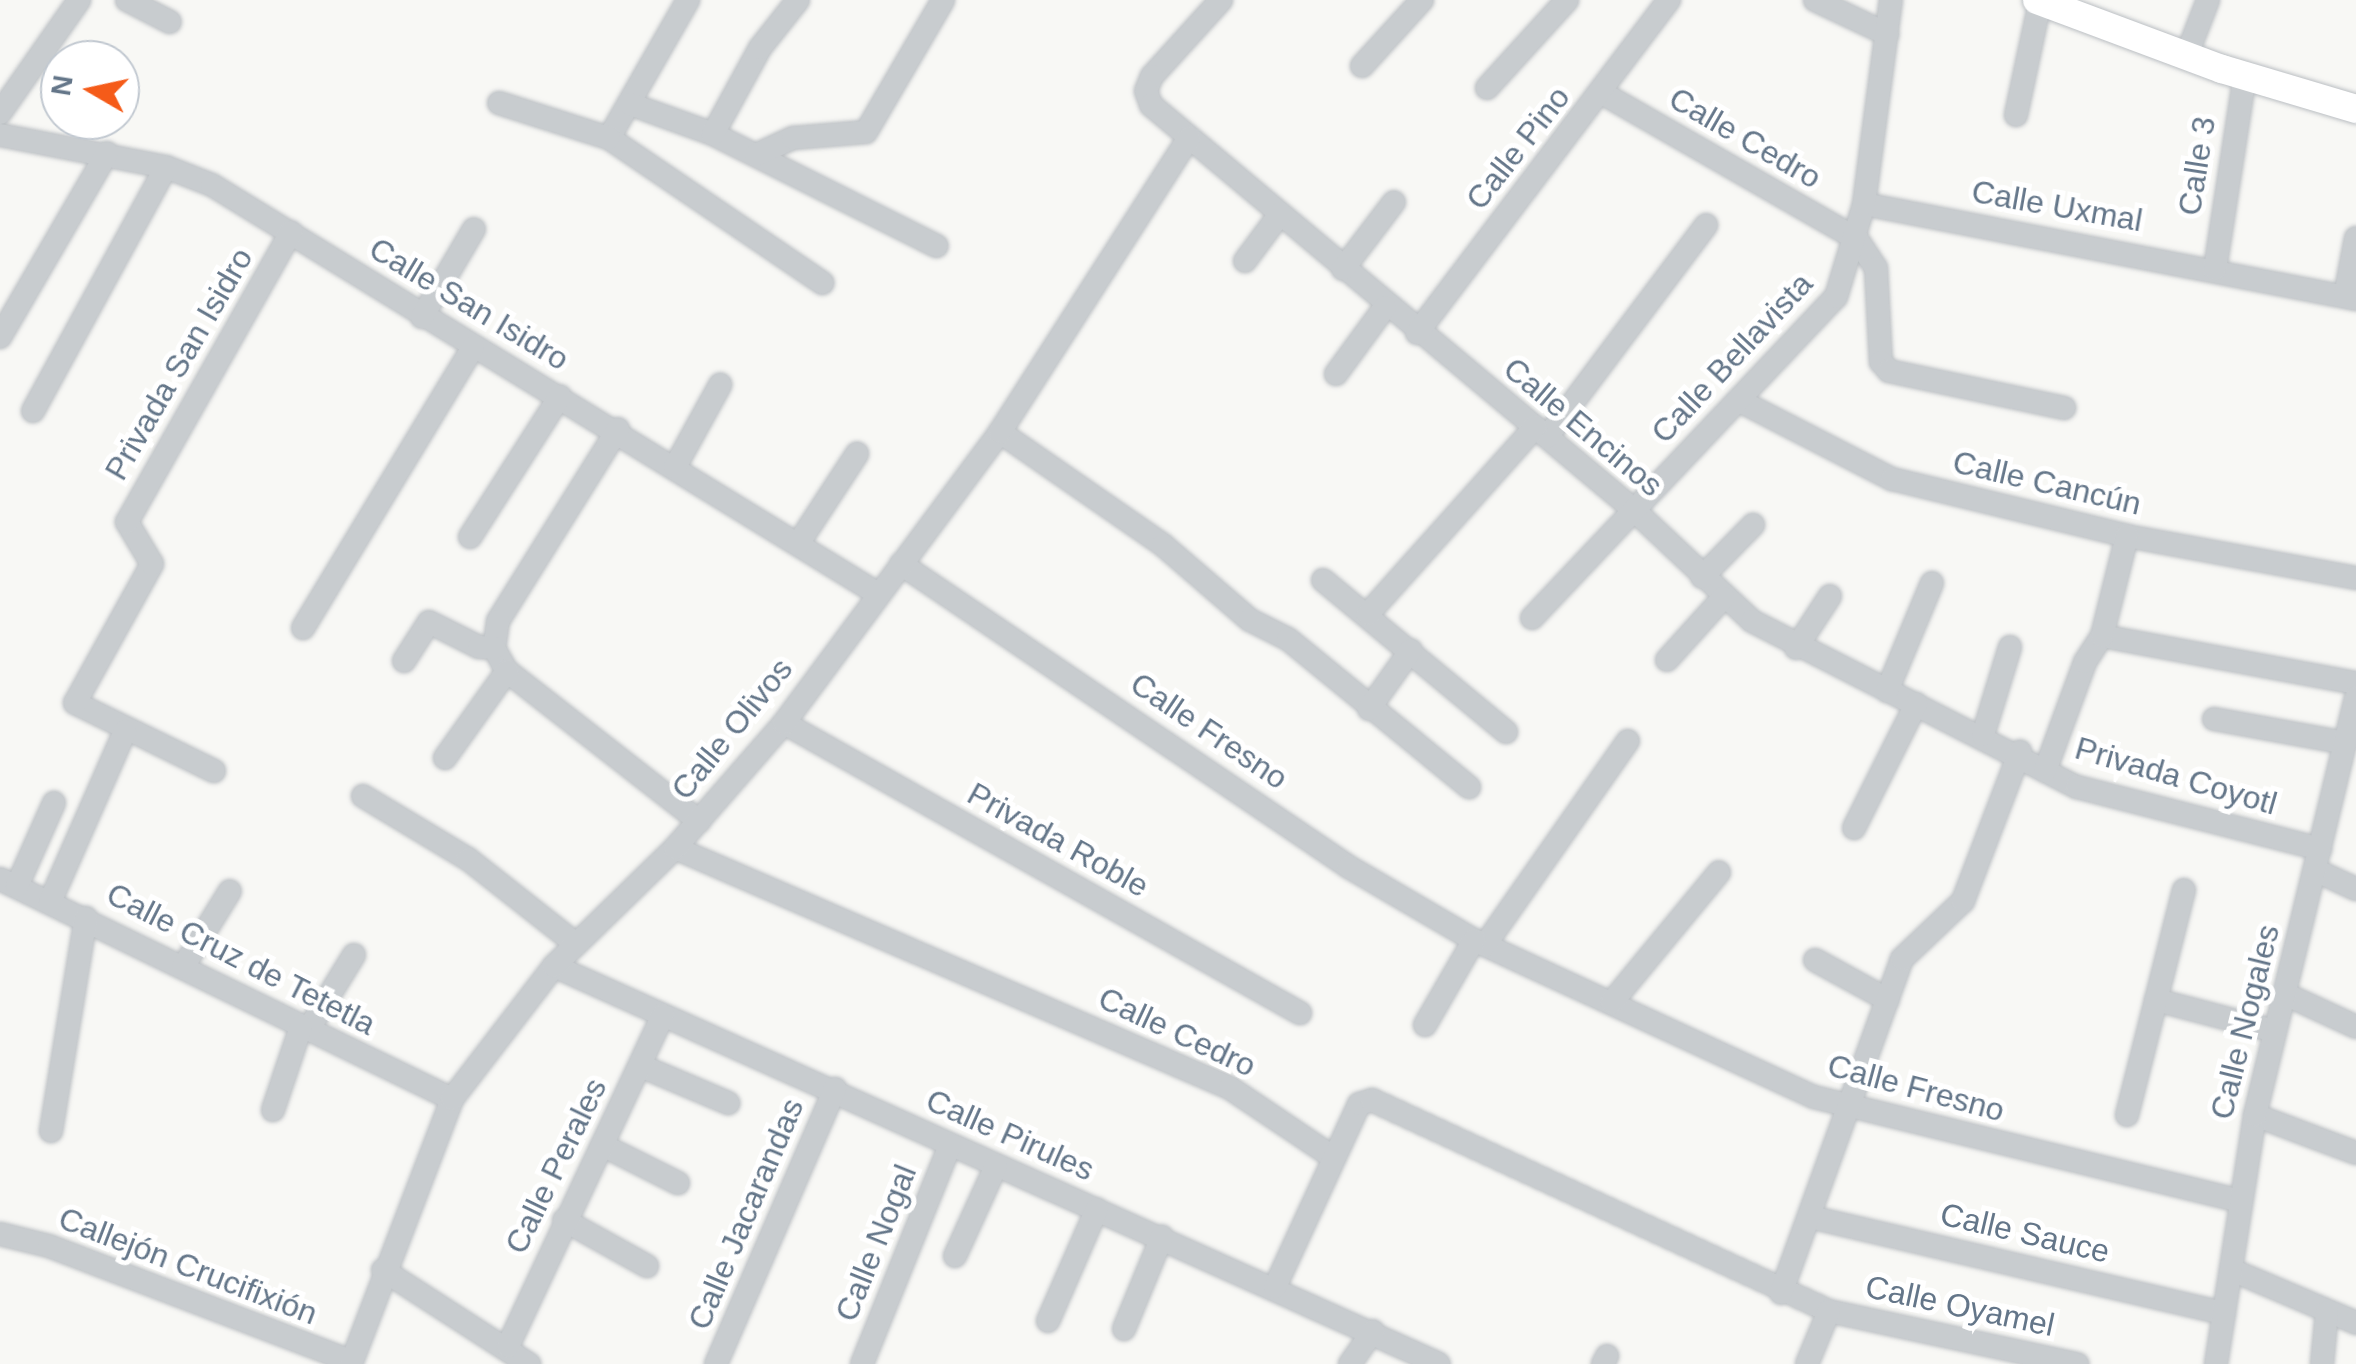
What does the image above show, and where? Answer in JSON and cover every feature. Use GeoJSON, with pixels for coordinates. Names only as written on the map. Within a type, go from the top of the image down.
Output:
{"type":"FeatureCollection","features":[{"type":"Feature","properties":{"kind":"main road"},"geometry":{"type":"LineString","coordinates":[[2039,1],[2186,57],[2356,109]]}},
{"type":"Feature","properties":{"kind":"street"},"geometry":{"type":"LineString","coordinates":[[0,113],[79,0]]}},
{"type":"Feature","properties":{"kind":"street"},"geometry":{"type":"LineString","coordinates":[[126,0],[170,22]]}},
{"type":"Feature","properties":{"kind":"street"},"geometry":{"type":"LineString","coordinates":[[609,138],[688,0]]}},
{"type":"Feature","properties":{"kind":"street"},"geometry":{"type":"LineString","coordinates":[[713,134],[760,48],[798,0]]}},
{"type":"Feature","properties":{"kind":"street"},"geometry":{"type":"LineString","coordinates":[[756,155],[793,138],[866,132],[943,0]]}},
{"type":"Feature","properties":{"kind":"street","name":"Calle Encinos"},"geometry":{"type":"LineString","coordinates":[[1221,0],[1146,92],[1151,105],[1416,333],[1634,510],[1723,598],[1796,648],[2020,752]]}},
{"type":"Feature","properties":{"kind":"street"},"geometry":{"type":"LineString","coordinates":[[1362,66],[1422,0]]}},
{"type":"Feature","properties":{"kind":"street"},"geometry":{"type":"LineString","coordinates":[[1487,88],[1567,0]]}},
{"type":"Feature","properties":{"kind":"street","name":"Calle Pino"},"geometry":{"type":"LineString","coordinates":[[1416,333],[1669,0]]}},
{"type":"Feature","properties":{"kind":"street"},"geometry":{"type":"LineString","coordinates":[[1815,0],[1887,34]]}},
{"type":"Feature","properties":{"kind":"street","name":"Calle Bellavista"},"geometry":{"type":"LineString","coordinates":[[1634,510],[1836,297],[1857,239],[1864,204],[1891,0]]}},
{"type":"Feature","properties":{"kind":"street"},"geometry":{"type":"LineString","coordinates":[[2186,57],[2208,0]]}},
{"type":"Feature","properties":{"kind":"street"},"geometry":{"type":"LineString","coordinates":[[2016,115],[2039,1]]}},
{"type":"Feature","properties":{"kind":"street","name":"Calle 3"},"geometry":{"type":"LineString","coordinates":[[2215,268],[2244,75]]}},
{"type":"Feature","properties":{"kind":"street","name":"Calle Cedro"},"geometry":{"type":"LineString","coordinates":[[1602,93],[1857,239]]}},
{"type":"Feature","properties":{"kind":"street"},"geometry":{"type":"LineString","coordinates":[[500,103],[609,138],[822,282]]}},
{"type":"Feature","properties":{"kind":"street"},"geometry":{"type":"LineString","coordinates":[[630,104],[713,134],[936,246]]}},
{"type":"Feature","properties":{"kind":"street","name":"Calle San Isidro"},"geometry":{"type":"LineString","coordinates":[[0,134],[166,167],[212,185],[422,317],[618,429],[878,594]]}},
{"type":"Feature","properties":{"kind":"street","name":"Calle Olivos"},"geometry":{"type":"LineString","coordinates":[[352,1363],[383,1270],[452,1099],[554,966],[700,822],[784,724],[1000,432],[1189,138]]}},
{"type":"Feature","properties":{"kind":"street"},"geometry":{"type":"LineString","coordinates":[[0,338],[107,153]]}},
{"type":"Feature","properties":{"kind":"street"},"geometry":{"type":"LineString","coordinates":[[33,412],[166,167]]}},
{"type":"Feature","properties":{"kind":"street"},"geometry":{"type":"LineString","coordinates":[[1343,269],[1394,202]]}},
{"type":"Feature","properties":{"kind":"street","name":"Calle Uxmal"},"geometry":{"type":"LineString","coordinates":[[1864,204],[2215,268],[2351,298]]}},
{"type":"Feature","properties":{"kind":"street"},"geometry":{"type":"LineString","coordinates":[[1246,261],[1280,214]]}},
{"type":"Feature","properties":{"kind":"street"},"geometry":{"type":"LineString","coordinates":[[1368,614],[1541,432],[1706,225]]}},
{"type":"Feature","properties":{"kind":"street"},"geometry":{"type":"LineString","coordinates":[[422,317],[474,229]]}},
{"type":"Feature","properties":{"kind":"street","name":"Privada San Isidro"},"geometry":{"type":"LineString","coordinates":[[124,731],[75,703],[151,570],[126,528],[291,232]]}},
{"type":"Feature","properties":{"kind":"street"},"geometry":{"type":"LineString","coordinates":[[2351,298],[2356,238]]}},
{"type":"Feature","properties":{"kind":"street"},"geometry":{"type":"LineString","coordinates":[[1857,239],[1876,268],[1881,362],[1889,371],[2064,408]]}},
{"type":"Feature","properties":{"kind":"street"},"geometry":{"type":"LineString","coordinates":[[1336,374],[1385,306]]}},
{"type":"Feature","properties":{"kind":"street"},"geometry":{"type":"LineString","coordinates":[[303,628],[474,347]]}},
{"type":"Feature","properties":{"kind":"street"},"geometry":{"type":"LineString","coordinates":[[675,466],[720,385]]}},
{"type":"Feature","properties":{"kind":"street"},"geometry":{"type":"LineString","coordinates":[[470,537],[560,396]]}},
{"type":"Feature","properties":{"kind":"street","name":"Calle Cancún"},"geometry":{"type":"LineString","coordinates":[[1740,401],[1892,479],[2127,536],[2356,578]]}},
{"type":"Feature","properties":{"kind":"street"},"geometry":{"type":"LineString","coordinates":[[618,429],[498,621],[494,648],[507,670],[700,822]]}},
{"type":"Feature","properties":{"kind":"street"},"geometry":{"type":"LineString","coordinates":[[1000,432],[1163,544],[1468,787]]}},
{"type":"Feature","properties":{"kind":"street"},"geometry":{"type":"LineString","coordinates":[[798,544],[856,454]]}},
{"type":"Feature","properties":{"kind":"street"},"geometry":{"type":"LineString","coordinates":[[1532,618],[1634,510]]}},
{"type":"Feature","properties":{"kind":"street"},"geometry":{"type":"LineString","coordinates":[[1702,577],[1753,525]]}},
{"type":"Feature","properties":{"kind":"street"},"geometry":{"type":"LineString","coordinates":[[2045,771],[2085,662],[2102,636],[2127,536]]}},
{"type":"Feature","properties":{"kind":"street","name":"Calle Fresno"},"geometry":{"type":"LineString","coordinates":[[901,564],[1349,867],[1479,943],[1844,1107],[2238,1200]]}},
{"type":"Feature","properties":{"kind":"street"},"geometry":{"type":"LineString","coordinates":[[1323,580],[1506,732]]}},
{"type":"Feature","properties":{"kind":"street"},"geometry":{"type":"LineString","coordinates":[[1887,690],[1932,583]]}},
{"type":"Feature","properties":{"kind":"street"},"geometry":{"type":"LineString","coordinates":[[1796,648],[1830,596]]}},
{"type":"Feature","properties":{"kind":"street"},"geometry":{"type":"LineString","coordinates":[[1667,660],[1723,598]]}},
{"type":"Feature","properties":{"kind":"street"},"geometry":{"type":"LineString","coordinates":[[404,661],[430,622],[478,647],[494,648]]}},
{"type":"Feature","properties":{"kind":"street"},"geometry":{"type":"LineString","coordinates":[[2102,636],[2356,683]]}},
{"type":"Feature","properties":{"kind":"street"},"geometry":{"type":"LineString","coordinates":[[1984,735],[2010,647]]}},
{"type":"Feature","properties":{"kind":"street"},"geometry":{"type":"LineString","coordinates":[[1368,709],[1411,650]]}},
{"type":"Feature","properties":{"kind":"street"},"geometry":{"type":"LineString","coordinates":[[445,758],[507,670]]}},
{"type":"Feature","properties":{"kind":"street","name":"Calle Nogales"},"geometry":{"type":"LineString","coordinates":[[2216,1364],[2232,1270],[2238,1200],[2255,1115],[2348,756],[2356,698]]}},
{"type":"Feature","properties":{"kind":"street"},"geometry":{"type":"LineString","coordinates":[[1854,828],[1916,704]]}},
{"type":"Feature","properties":{"kind":"street"},"geometry":{"type":"LineString","coordinates":[[2214,718],[2348,756]]}},
{"type":"Feature","properties":{"kind":"street","name":"Privada Roble"},"geometry":{"type":"LineString","coordinates":[[784,724],[1300,1013]]}},
{"type":"Feature","properties":{"kind":"street"},"geometry":{"type":"LineString","coordinates":[[50,902],[124,731],[214,771]]}},
{"type":"Feature","properties":{"kind":"street"},"geometry":{"type":"LineString","coordinates":[[1425,1025],[1479,943],[1628,741]]}},
{"type":"Feature","properties":{"kind":"street"},"geometry":{"type":"LineString","coordinates":[[1782,1293],[1844,1107],[1888,1000],[1914,941],[1963,901],[2020,752]]}},
{"type":"Feature","properties":{"kind":"street","name":"Privada Coyotl"},"geometry":{"type":"LineString","coordinates":[[2020,752],[2045,771],[2077,787],[2318,860],[2356,889]]}},
{"type":"Feature","properties":{"kind":"street"},"geometry":{"type":"LineString","coordinates":[[364,796],[468,859],[576,944]]}},
{"type":"Feature","properties":{"kind":"street"},"geometry":{"type":"LineString","coordinates":[[9,883],[54,803]]}},
{"type":"Feature","properties":{"kind":"street","name":"Calle Cedro"},"geometry":{"type":"LineString","coordinates":[[675,848],[1230,1088],[1334,1158]]}},
{"type":"Feature","properties":{"kind":"street"},"geometry":{"type":"LineString","coordinates":[[1612,1002],[1719,872]]}},
{"type":"Feature","properties":{"kind":"street","name":"Calle Cruz de Tetetla"},"geometry":{"type":"LineString","coordinates":[[9,883],[452,1099]]}},
{"type":"Feature","properties":{"kind":"street"},"geometry":{"type":"LineString","coordinates":[[2127,1116],[2184,890]]}},
{"type":"Feature","properties":{"kind":"street"},"geometry":{"type":"LineString","coordinates":[[183,967],[230,892]]}},
{"type":"Feature","properties":{"kind":"street"},"geometry":{"type":"LineString","coordinates":[[51,1131],[86,918]]}},
{"type":"Feature","properties":{"kind":"street"},"geometry":{"type":"LineString","coordinates":[[272,1110],[304,1028],[354,954]]}},
{"type":"Feature","properties":{"kind":"street"},"geometry":{"type":"LineString","coordinates":[[1815,960],[1888,1000]]}},
{"type":"Feature","properties":{"kind":"street","name":"Calle Pirules"},"geometry":{"type":"LineString","coordinates":[[554,966],[835,1089],[996,1166],[1275,1286],[1439,1364]]}},
{"type":"Feature","properties":{"kind":"street"},"geometry":{"type":"LineString","coordinates":[[2285,994],[2356,1026]]}},
{"type":"Feature","properties":{"kind":"street"},"geometry":{"type":"LineString","coordinates":[[2156,1000],[2275,1031]]}},
{"type":"Feature","properties":{"kind":"street","name":"Calle Perales"},"geometry":{"type":"LineString","coordinates":[[508,1346],[663,1015]]}},
{"type":"Feature","properties":{"kind":"street"},"geometry":{"type":"LineString","coordinates":[[641,1066],[728,1103]]}},
{"type":"Feature","properties":{"kind":"street","name":"Calle Jacarandas"},"geometry":{"type":"LineString","coordinates":[[716,1364],[835,1089]]}},
{"type":"Feature","properties":{"kind":"street"},"geometry":{"type":"LineString","coordinates":[[1275,1286],[1360,1104],[1372,1100],[1782,1293],[1829,1310],[1807,1364]]}},
{"type":"Feature","properties":{"kind":"street"},"geometry":{"type":"LineString","coordinates":[[2255,1115],[2356,1153]]}},
{"type":"Feature","properties":{"kind":"street"},"geometry":{"type":"LineString","coordinates":[[602,1145],[678,1182]]}},
{"type":"Feature","properties":{"kind":"street","name":"Calle Nogal"},"geometry":{"type":"LineString","coordinates":[[871,1361],[950,1145]]}},
{"type":"Feature","properties":{"kind":"street"},"geometry":{"type":"LineString","coordinates":[[955,1256],[996,1166]]}},
{"type":"Feature","properties":{"kind":"street"},"geometry":{"type":"LineString","coordinates":[[1048,1321],[1097,1209]]}},
{"type":"Feature","properties":{"kind":"street","name":"Calle Sauce"},"geometry":{"type":"LineString","coordinates":[[1810,1217],[2224,1312]]}},
{"type":"Feature","properties":{"kind":"street"},"geometry":{"type":"LineString","coordinates":[[564,1220],[647,1266]]}},
{"type":"Feature","properties":{"kind":"street","name":"Callejón Crucifixión"},"geometry":{"type":"LineString","coordinates":[[0,1234],[49,1246],[352,1363]]}},
{"type":"Feature","properties":{"kind":"street"},"geometry":{"type":"LineString","coordinates":[[1124,1330],[1162,1237]]}},
{"type":"Feature","properties":{"kind":"street"},"geometry":{"type":"LineString","coordinates":[[383,1270],[508,1346],[529,1364]]}},
{"type":"Feature","properties":{"kind":"street"},"geometry":{"type":"LineString","coordinates":[[2232,1270],[2356,1324]]}},
{"type":"Feature","properties":{"kind":"street","name":"Calle Oyamel"},"geometry":{"type":"LineString","coordinates":[[1829,1310],[2077,1364]]}},
{"type":"Feature","properties":{"kind":"street"},"geometry":{"type":"LineString","coordinates":[[2322,1364],[2327,1312]]}},
{"type":"Feature","properties":{"kind":"street"},"geometry":{"type":"LineString","coordinates":[[1350,1364],[1372,1331]]}}]}
